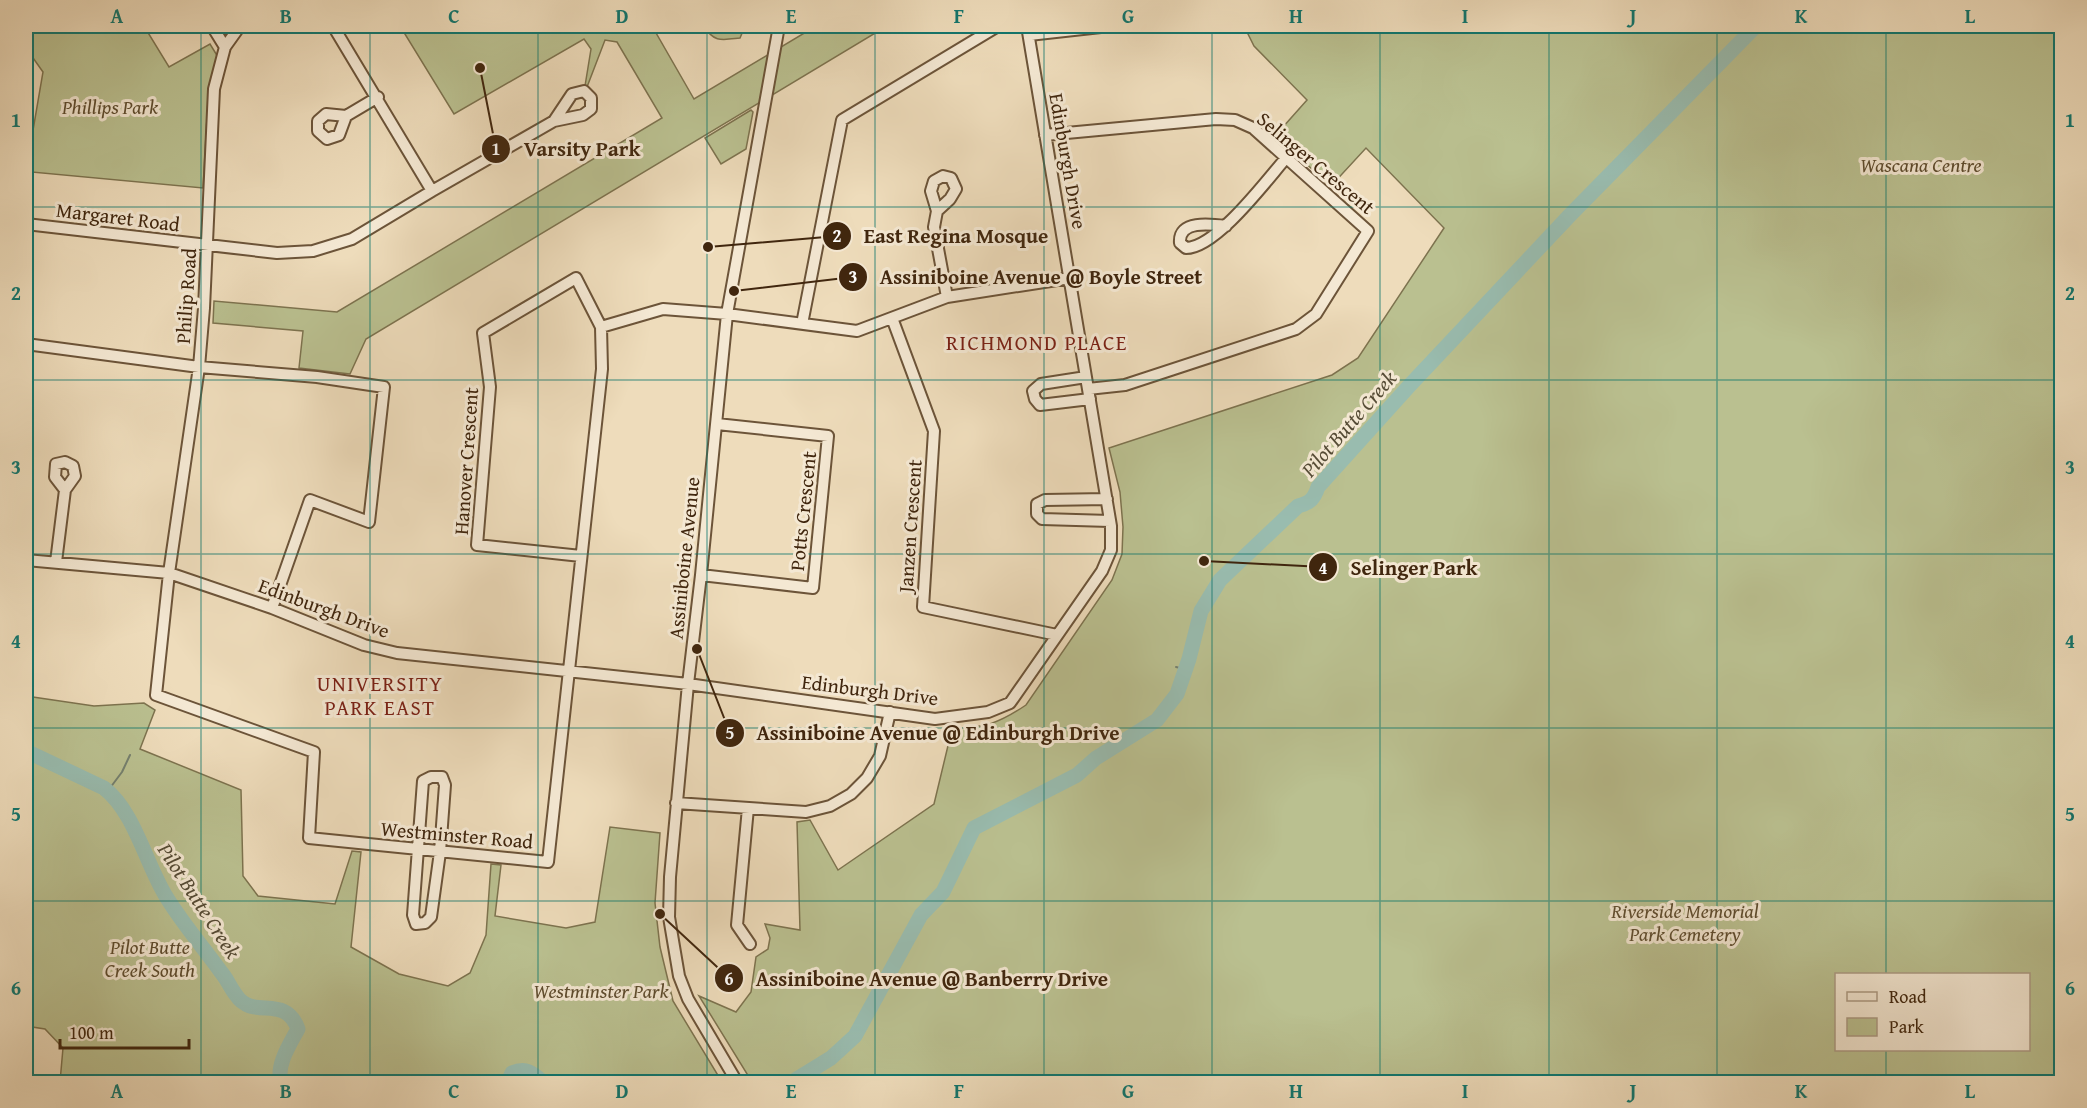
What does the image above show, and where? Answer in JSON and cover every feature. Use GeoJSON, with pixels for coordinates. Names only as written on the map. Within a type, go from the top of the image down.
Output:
{"type":"FeatureCollection","features":[{"type":"Feature","properties":{"kind":"street"},"geometry":{"type":"LineString","coordinates":[[212,26],[225,47]]}},
{"type":"Feature","properties":{"kind":"street","name":"Philip Road"},"geometry":{"type":"LineString","coordinates":[[169,573],[199,367],[214,89],[225,47],[240,26]]}},
{"type":"Feature","properties":{"kind":"street"},"geometry":{"type":"LineString","coordinates":[[333,26],[378,97],[432,191]]}},
{"type":"Feature","properties":{"kind":"street","name":"Assiniboine Avenue"},"geometry":{"type":"LineString","coordinates":[[737,1083],[688,999],[674,955],[669,917],[676,803],[727,314],[778,26]]}},
{"type":"Feature","properties":{"kind":"street"},"geometry":{"type":"LineString","coordinates":[[802,324],[842,120],[998,26]]}},
{"type":"Feature","properties":{"kind":"street"},"geometry":{"type":"LineString","coordinates":[[1028,30],[1110,26]]}},
{"type":"Feature","properties":{"kind":"street","name":"Edinburgh Drive"},"geometry":{"type":"LineString","coordinates":[[26,560],[169,573],[272,608],[364,645],[397,653],[688,684],[935,718],[961,717],[988,712],[1010,703],[1102,571],[1111,550],[1107,499],[1028,30]]}},
{"type":"Feature","properties":{"kind":"street"},"geometry":{"type":"LineString","coordinates":[[346,116],[378,97]]}},
{"type":"Feature","properties":{"kind":"street","name":"Selinger Crescent"},"geometry":{"type":"LineString","coordinates":[[1046,135],[1216,118],[1235,120],[1253,128],[1368,231],[1316,314],[1296,328],[1272,338],[1125,385],[1089,394]]}},
{"type":"Feature","properties":{"kind":"street","name":"Margaret Road"},"geometry":{"type":"LineString","coordinates":[[26,224],[277,253],[313,251],[352,239],[554,121]]}},
{"type":"Feature","properties":{"kind":"street"},"geometry":{"type":"LineString","coordinates":[[1226,226],[1286,158]]}},
{"type":"Feature","properties":{"kind":"street"},"geometry":{"type":"LineString","coordinates":[[937,211],[934,227],[947,297]]}},
{"type":"Feature","properties":{"kind":"street","name":"Hanover Crescent"},"geometry":{"type":"LineString","coordinates":[[581,556],[477,545],[490,387],[483,333],[576,278],[601,327]]}},
{"type":"Feature","properties":{"kind":"street"},"geometry":{"type":"LineString","coordinates":[[601,327],[663,309],[727,314],[857,331],[947,297],[1070,278]]}},
{"type":"Feature","properties":{"kind":"street","name":"Janzen Crescent"},"geometry":{"type":"LineString","coordinates":[[892,318],[934,431],[923,607],[1057,635]]}},
{"type":"Feature","properties":{"kind":"street","name":"Westminster Road"},"geometry":{"type":"LineString","coordinates":[[169,573],[156,695],[314,752],[309,838],[548,862],[602,369],[601,327]]}},
{"type":"Feature","properties":{"kind":"street"},"geometry":{"type":"LineString","coordinates":[[26,344],[199,367],[317,377],[384,387],[369,522],[310,501],[272,608]]}},
{"type":"Feature","properties":{"kind":"street"},"geometry":{"type":"LineString","coordinates":[[1086,377],[1041,384],[1034,391],[1035,399],[1040,405],[1089,394]]}},
{"type":"Feature","properties":{"kind":"street","name":"Potts Crescent"},"geometry":{"type":"LineString","coordinates":[[701,575],[813,588],[828,436],[717,424]]}},
{"type":"Feature","properties":{"kind":"street"},"geometry":{"type":"LineString","coordinates":[[56,562],[64,490]]}},
{"type":"Feature","properties":{"kind":"street"},"geometry":{"type":"LineString","coordinates":[[1107,499],[1045,500],[1037,504],[1037,514],[1042,519],[1110,521]]}},
{"type":"Feature","properties":{"kind":"street"},"geometry":{"type":"LineString","coordinates":[[676,803],[806,812],[830,806],[851,794],[867,778],[880,756],[890,712]]}},
{"type":"Feature","properties":{"kind":"street"},"geometry":{"type":"LineString","coordinates":[[431,777],[442,777],[445,785],[440,852],[431,917],[424,923],[416,924],[413,915],[418,849],[423,781],[431,777]]}},
{"type":"Feature","properties":{"kind":"street"},"geometry":{"type":"LineString","coordinates":[[748,808],[737,924],[750,944]]}},
{"type":"Feature","properties":{"kind":"green space","name":"Phillips Park"},"geometry":{"type":"Polygon","coordinates":[[[26,26],[144,26],[169,67],[210,44],[218,57],[208,100],[203,188],[32,172],[26,212],[26,171],[43,72],[26,48],[26,26]]]}},
{"type":"Feature","properties":{"kind":"green space"},"geometry":{"type":"Polygon","coordinates":[[[400,26],[652,26],[694,99],[816,26],[887,26],[366,339],[350,374],[299,368],[303,331],[213,323],[214,301],[337,312],[662,118],[617,42],[605,40],[587,87],[585,86],[591,49],[584,39],[454,114],[400,26]]]}},
{"type":"Feature","properties":{"kind":"green space"},"geometry":{"type":"Polygon","coordinates":[[[704,26],[745,26],[740,38],[723,40],[715,38],[704,26]]]}},
{"type":"Feature","properties":{"kind":"green space"},"geometry":{"type":"Polygon","coordinates":[[[1244,26],[2061,26],[2061,1082],[752,1082],[699,996],[736,1012],[751,992],[756,957],[768,949],[770,938],[765,924],[800,930],[797,822],[810,820],[838,870],[934,804],[952,729],[991,723],[1026,705],[1112,580],[1122,554],[1123,527],[1120,492],[1109,448],[1332,375],[1358,358],[1444,228],[1366,148],[1331,186],[1275,136],[1307,100],[1254,46],[1244,26]]]}},
{"type":"Feature","properties":{"kind":"green space"},"geometry":{"type":"Polygon","coordinates":[[[751,110],[753,112],[746,149],[721,164],[705,138],[751,110]]]}},
{"type":"Feature","properties":{"kind":"green space","name":"Pilot Butte Creek South"},"geometry":{"type":"Polygon","coordinates":[[[26,696],[94,706],[144,703],[155,710],[140,749],[241,790],[243,876],[258,896],[335,904],[352,851],[361,852],[351,947],[399,974],[448,986],[470,973],[486,935],[491,864],[501,865],[495,916],[566,928],[595,922],[610,827],[660,833],[655,903],[660,947],[673,1001],[722,1082],[60,1082],[63,1048],[45,1029],[26,1026],[26,696]]]}},
{"type":"Feature","properties":{"kind":"waterway","name":"Pilot Butte Creek"},"geometry":{"type":"LineString","coordinates":[[792,1082],[831,1058],[855,1036],[921,915],[943,892],[974,828],[1077,775],[1096,758],[1157,720],[1177,694],[1189,659],[1201,611],[1220,580],[1298,506],[1311,500],[1318,487],[1410,385],[1571,214],[1756,26]]}},
{"type":"Feature","properties":{"kind":"waterway"},"geometry":{"type":"LineString","coordinates":[[1176,667],[1186,665]]}},
{"type":"Feature","properties":{"kind":"waterway","name":"Pilot Butte Creek"},"geometry":{"type":"LineString","coordinates":[[26,751],[104,788],[115,798],[132,825],[167,898],[236,995],[251,1006],[277,1009],[292,1018],[298,1029],[282,1062],[281,1082]]}},
{"type":"Feature","properties":{"kind":"waterway"},"geometry":{"type":"LineString","coordinates":[[111,794],[110,788],[122,772],[130,755]]}},
{"type":"Feature","properties":{"kind":"waterway","name":"Pilot Butte Creek"},"geometry":{"type":"LineString","coordinates":[[508,1082],[512,1073],[521,1071],[532,1074],[543,1082]]}},
{"type":"Feature","properties":{"kind":"place","name":"Varsity Park"},"geometry":{"type":"Point","coordinates":[480,68]}},
{"type":"Feature","properties":{"kind":"place","name":"East Regina Mosque"},"geometry":{"type":"Point","coordinates":[708,247]}},
{"type":"Feature","properties":{"kind":"place","name":"Assiniboine Avenue @ Boyle Street"},"geometry":{"type":"Point","coordinates":[734,291]}},
{"type":"Feature","properties":{"kind":"place","name":"Selinger Park"},"geometry":{"type":"Point","coordinates":[1204,561]}},
{"type":"Feature","properties":{"kind":"place","name":"Assiniboine Avenue @ Edinburgh Drive"},"geometry":{"type":"Point","coordinates":[697,649]}},
{"type":"Feature","properties":{"kind":"place","name":"Assiniboine Avenue @ Banberry Drive"},"geometry":{"type":"Point","coordinates":[660,914]}},
{"type":"Feature","properties":{"kind":"district","name":"RICHMOND PLACE"},"geometry":{"type":"Point","coordinates":[1037,343]}},
{"type":"Feature","properties":{"kind":"district","name":"UNIVERSITY PARK EAST"},"geometry":{"type":"Point","coordinates":[380,696]}},
{"type":"Feature","properties":{"kind":"park label","name":"Wascana Centre"},"geometry":{"type":"Point","coordinates":[1921,165]}},
{"type":"Feature","properties":{"kind":"park label","name":"Riverside Memorial Park Cemetery"},"geometry":{"type":"Point","coordinates":[1685,922]}},
{"type":"Feature","properties":{"kind":"park label","name":"Westminster Park"},"geometry":{"type":"Point","coordinates":[601,991]}}]}
